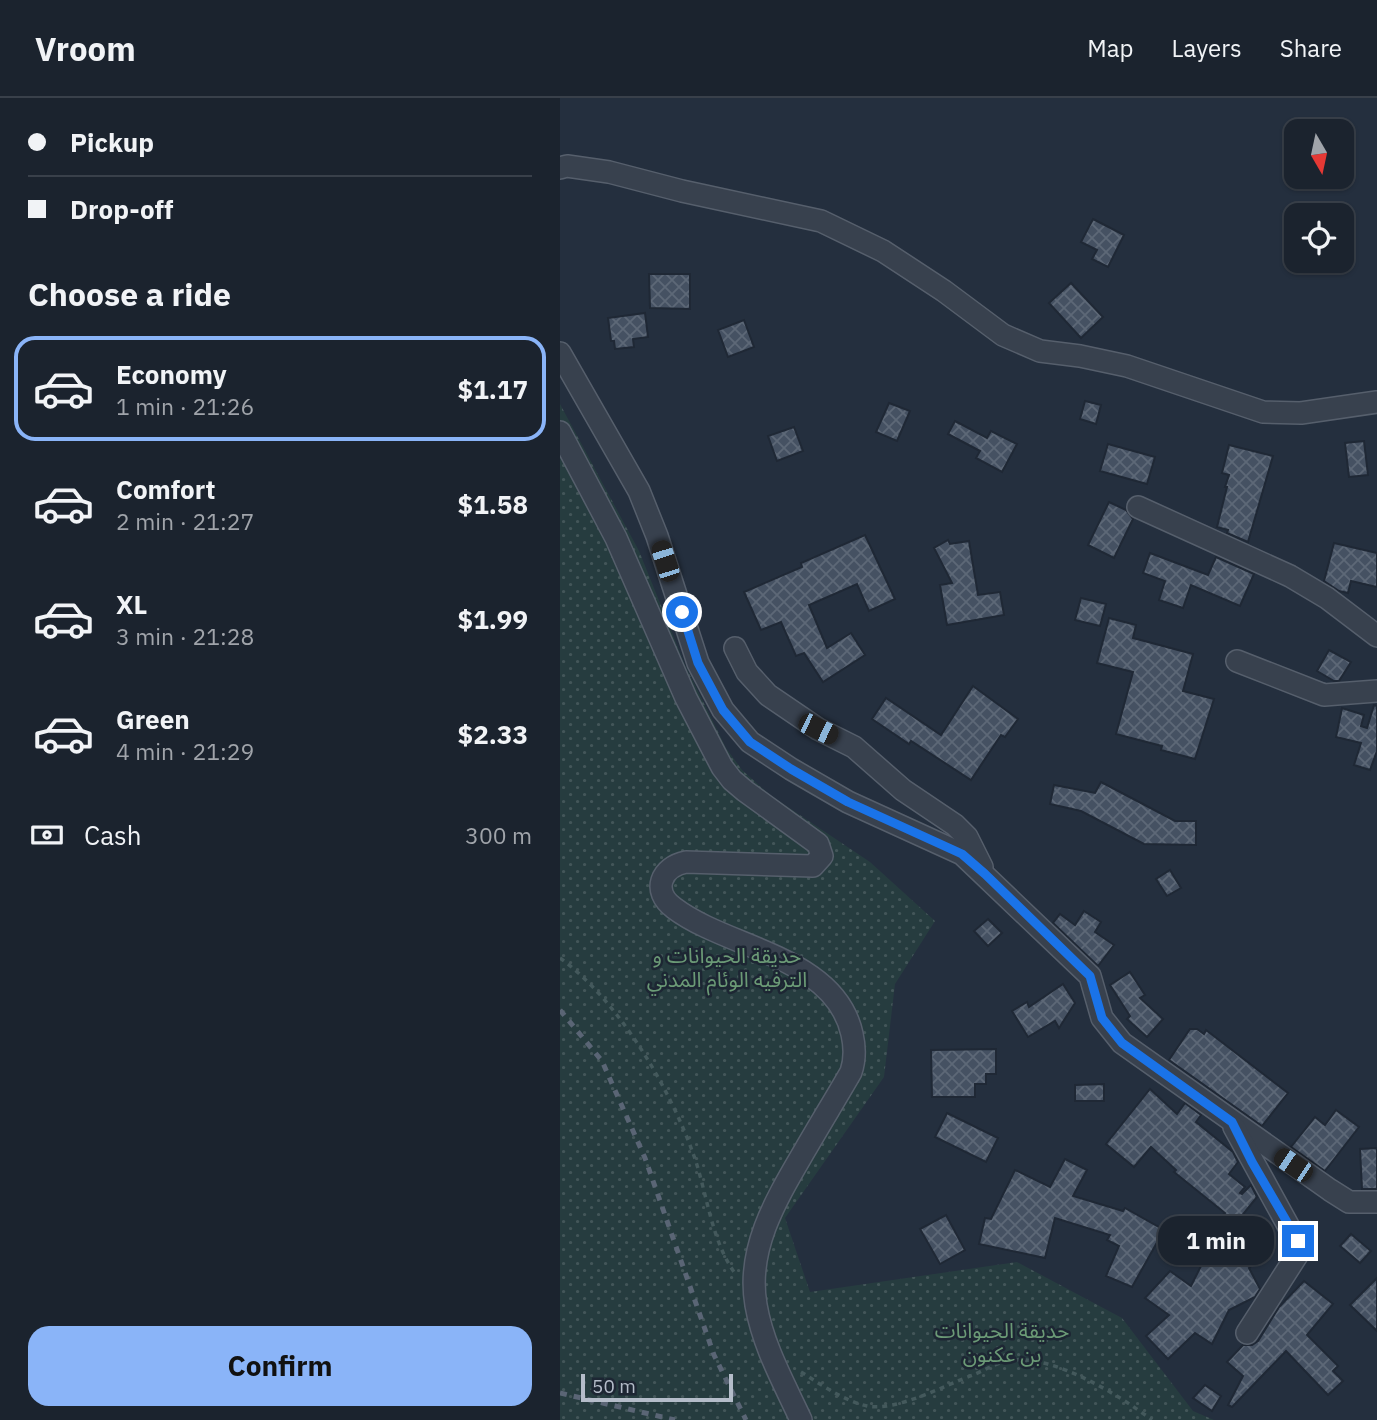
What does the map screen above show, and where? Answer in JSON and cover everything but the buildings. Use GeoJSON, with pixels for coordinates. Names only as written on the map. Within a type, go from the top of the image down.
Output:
{"type":"FeatureCollection","features":[{"type":"Feature","properties":{"kind":"street"},"geometry":{"type":"LineString","coordinates":[[560,168],[566,166],[609,172],[681,191],[821,221],[883,251],[944,291],[1003,335],[1040,351],[1127,366],[1263,412],[1301,413],[1377,402]]}},
{"type":"Feature","properties":{"kind":"street"},"geometry":{"type":"LineString","coordinates":[[560,353],[639,491],[657,536],[698,663],[723,710],[750,742],[848,802],[962,854],[1090,976],[1102,1018],[1122,1043],[1349,1202],[1377,1202]]}},
{"type":"Feature","properties":{"kind":"street"},"geometry":{"type":"LineString","coordinates":[[560,432],[616,538],[686,698],[722,767],[732,780],[818,844],[821,850],[822,856],[813,866],[686,862],[671,867],[661,882],[666,901],[690,919],[799,968],[821,984],[841,1008],[849,1023],[854,1063],[851,1072],[778,1197],[757,1255],[755,1301],[770,1353],[801,1420]]}},
{"type":"Feature","properties":{"kind":"street"},"geometry":{"type":"LineString","coordinates":[[1138,507],[1290,576],[1327,598],[1377,636]]}},
{"type":"Feature","properties":{"kind":"street"},"geometry":{"type":"LineString","coordinates":[[735,648],[747,672],[768,695],[818,729],[854,747],[904,790],[955,825],[967,837],[985,874]]}},
{"type":"Feature","properties":{"kind":"street"},"geometry":{"type":"LineString","coordinates":[[1237,661],[1324,695],[1377,691]]}},
{"type":"Feature","properties":{"kind":"street"},"geometry":{"type":"LineString","coordinates":[[1232,1122],[1301,1249],[1247,1333]]}},
{"type":"Feature","properties":{"kind":"path"},"geometry":{"type":"LineString","coordinates":[[560,958],[592,985],[607,1002],[627,1027],[650,1065],[686,1136],[724,1254],[755,1301]]}},
{"type":"Feature","properties":{"kind":"path"},"geometry":{"type":"LineString","coordinates":[[801,1372],[857,1403],[870,1407],[906,1403],[1010,1360],[1031,1360],[1065,1370],[1117,1397],[1152,1420]]}},
{"type":"Feature","properties":{"kind":"green space","name":"حديقة الحيوانات و الترفيه الوئام المدني"},"geometry":{"type":"Polygon","coordinates":[[[560,404],[639,551],[685,665],[726,748],[742,770],[770,795],[870,862],[935,921],[895,984],[884,1077],[785,1218],[810,1292],[1017,1262],[1122,1318],[1193,1411],[1214,1420],[560,1420],[560,404]]]}},
{"type":"Feature","properties":{"kind":"railway"},"geometry":{"type":"LineString","coordinates":[[560,1010],[602,1061],[645,1158],[714,1355],[746,1420]]}},
{"type":"Feature","properties":{"kind":"railway"},"geometry":{"type":"LineString","coordinates":[[560,1393],[675,1420]]}},
{"type":"Feature","properties":{"kind":"route"},"geometry":{"type":"LineString","coordinates":[[682,612],[698,663],[723,710],[750,742],[848,802],[962,854],[985,874],[1090,976],[1102,1018],[1122,1043],[1232,1122],[1298,1241]]}},
{"type":"Feature","properties":{"kind":"park label","name":"حديقة الحيوانات بن عكنون"},"geometry":{"type":"Point","coordinates":[1002,1343]}}]}
